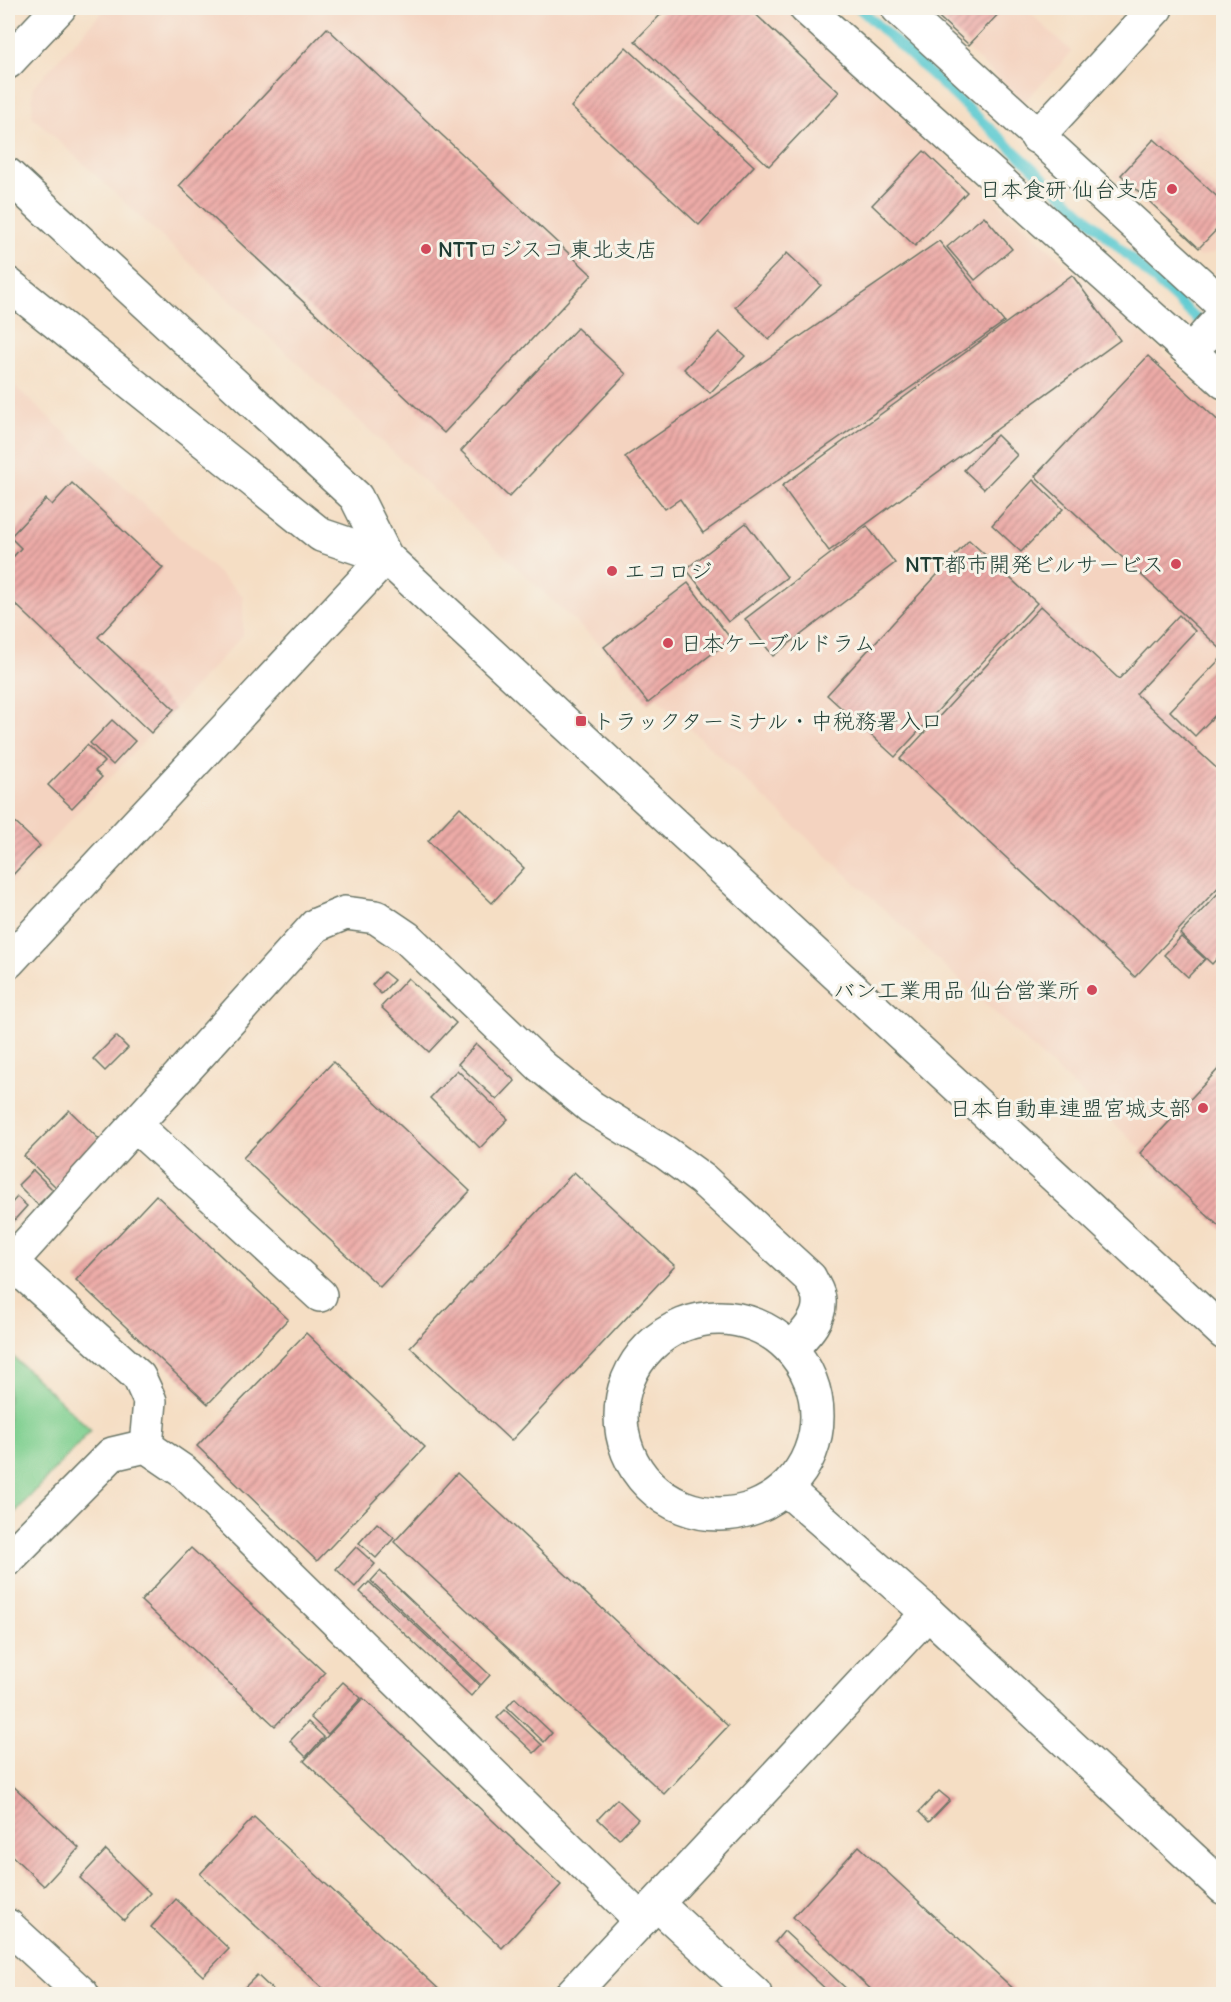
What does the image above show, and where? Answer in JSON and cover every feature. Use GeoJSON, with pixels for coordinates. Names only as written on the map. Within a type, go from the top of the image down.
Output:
{"type":"FeatureCollection","features":[{"type":"Feature","properties":{"kind":"street"},"geometry":{"type":"LineString","coordinates":[[8,62],[59,8]]}},
{"type":"Feature","properties":{"kind":"street"},"geometry":{"type":"LineString","coordinates":[[806,8],[1224,382]]}},
{"type":"Feature","properties":{"kind":"street"},"geometry":{"type":"LineString","coordinates":[[898,8],[1224,306]]}},
{"type":"Feature","properties":{"kind":"street"},"geometry":{"type":"LineString","coordinates":[[1037,137],[1156,8]]}},
{"type":"Feature","properties":{"kind":"street"},"geometry":{"type":"LineString","coordinates":[[8,175],[356,497],[386,557],[1224,1332]]}},
{"type":"Feature","properties":{"kind":"street"},"geometry":{"type":"LineString","coordinates":[[8,284],[321,535],[386,557]]}},
{"type":"Feature","properties":{"kind":"street"},"geometry":{"type":"LineString","coordinates":[[1190,352],[1224,315]]}},
{"type":"Feature","properties":{"kind":"street"},"geometry":{"type":"LineString","coordinates":[[8,962],[386,557]]}},
{"type":"Feature","properties":{"kind":"street"},"geometry":{"type":"LineString","coordinates":[[146,1446],[150,1401],[139,1377],[11,1262],[316,925],[345,913],[376,917],[407,938],[541,1066],[574,1094],[666,1153],[703,1180],[810,1278],[820,1300],[817,1317],[809,1330],[791,1349]]}},
{"type":"Feature","properties":{"kind":"street"},"geometry":{"type":"LineString","coordinates":[[136,1126],[320,1295]]}},
{"type":"Feature","properties":{"kind":"street"},"geometry":{"type":"LineString","coordinates":[[734,1318],[765,1329],[791,1349],[808,1375],[816,1405],[816,1435],[805,1465],[786,1489],[758,1507],[726,1515],[693,1511],[683,1507],[663,1497],[639,1474],[624,1444],[620,1412],[627,1379],[643,1351],[669,1330],[700,1319],[734,1318]]}},
{"type":"Feature","properties":{"kind":"street"},"geometry":{"type":"LineString","coordinates":[[8,1559],[112,1454],[146,1446],[184,1472],[649,1912],[755,1995]]}},
{"type":"Feature","properties":{"kind":"street"},"geometry":{"type":"LineString","coordinates":[[786,1489],[928,1612],[1224,1888]]}},
{"type":"Feature","properties":{"kind":"street"},"geometry":{"type":"LineString","coordinates":[[572,1995],[928,1612]]}},
{"type":"Feature","properties":{"kind":"street"},"geometry":{"type":"LineString","coordinates":[[8,1926],[82,1995]]}},
{"type":"Feature","properties":{"kind":"shaded area"},"geometry":{"type":"Polygon","coordinates":[[[106,8],[786,8],[1223,408],[1223,1225],[32,116],[33,87],[106,8]]]}},
{"type":"Feature","properties":{"kind":"shaded area"},"geometry":{"type":"Polygon","coordinates":[[[923,8],[1025,8],[1072,52],[1024,102],[923,8]]]}},
{"type":"Feature","properties":{"kind":"shaded area","name":"日本食研 仙台支店"},"geometry":{"type":"Polygon","coordinates":[[[1154,132],[1223,195],[1223,243],[1214,253],[1199,257],[1113,176],[1154,132]]]}},
{"type":"Feature","properties":{"kind":"shaded area"},"geometry":{"type":"Polygon","coordinates":[[[8,380],[243,596],[243,635],[8,887],[8,380]]]}},
{"type":"Feature","properties":{"kind":"green space"},"geometry":{"type":"Polygon","coordinates":[[[8,1352],[91,1430],[8,1520],[8,1352]]]}},
{"type":"Feature","properties":{"kind":"building"},"geometry":{"type":"Polygon","coordinates":[[[667,8],[749,8],[839,92],[769,166],[635,41],[667,8]]]}},
{"type":"Feature","properties":{"kind":"building"},"geometry":{"type":"Polygon","coordinates":[[[929,8],[1004,8],[969,45],[929,8]]]}},
{"type":"Feature","properties":{"kind":"building"},"geometry":{"type":"Polygon","coordinates":[[[327,28],[592,275],[444,433],[179,186],[327,28]]]}},
{"type":"Feature","properties":{"kind":"building"},"geometry":{"type":"Polygon","coordinates":[[[626,47],[754,166],[699,225],[571,107],[626,47]]]}},
{"type":"Feature","properties":{"kind":"building","name":"日本食研 仙台支店"},"geometry":{"type":"Polygon","coordinates":[[[1154,139],[1224,203],[1224,222],[1199,248],[1121,175],[1154,139]]]}},
{"type":"Feature","properties":{"kind":"building"},"geometry":{"type":"Polygon","coordinates":[[[924,151],[967,192],[915,246],[872,205],[924,151]]]}},
{"type":"Feature","properties":{"kind":"building"},"geometry":{"type":"Polygon","coordinates":[[[984,216],[1012,249],[975,280],[947,247],[984,216]]]}},
{"type":"Feature","properties":{"kind":"building"},"geometry":{"type":"Polygon","coordinates":[[[939,241],[1004,322],[703,533],[680,499],[665,509],[625,457],[939,241]]]}},
{"type":"Feature","properties":{"kind":"building"},"geometry":{"type":"Polygon","coordinates":[[[787,253],[821,285],[769,340],[735,307],[787,253]]]}},
{"type":"Feature","properties":{"kind":"building"},"geometry":{"type":"Polygon","coordinates":[[[1072,275],[1120,340],[829,551],[782,486],[1072,275]]]}},
{"type":"Feature","properties":{"kind":"building"},"geometry":{"type":"Polygon","coordinates":[[[577,328],[626,374],[509,497],[461,451],[577,328]]]}},
{"type":"Feature","properties":{"kind":"building"},"geometry":{"type":"Polygon","coordinates":[[[719,332],[745,356],[710,393],[684,369],[719,332]]]}},
{"type":"Feature","properties":{"kind":"building","name":"NTT都市開発ビルサービス"},"geometry":{"type":"Polygon","coordinates":[[[1148,356],[1224,426],[1224,652],[1035,476],[1148,356]]]}},
{"type":"Feature","properties":{"kind":"building"},"geometry":{"type":"Polygon","coordinates":[[[997,435],[1017,455],[984,489],[964,470],[997,435]]]}},
{"type":"Feature","properties":{"kind":"building"},"geometry":{"type":"Polygon","coordinates":[[[1033,480],[1063,509],[1021,552],[992,525],[1033,480]]]}},
{"type":"Feature","properties":{"kind":"building"},"geometry":{"type":"Polygon","coordinates":[[[72,483],[163,568],[98,637],[174,709],[151,733],[8,597],[8,551],[13,557],[21,548],[10,537],[46,499],[52,505],[72,483]]]}},
{"type":"Feature","properties":{"kind":"building"},"geometry":{"type":"Polygon","coordinates":[[[746,523],[787,577],[728,622],[686,569],[746,523]]]}},
{"type":"Feature","properties":{"kind":"building"},"geometry":{"type":"Polygon","coordinates":[[[867,526],[895,563],[773,656],[745,619],[867,526]]]}},
{"type":"Feature","properties":{"kind":"building"},"geometry":{"type":"Polygon","coordinates":[[[969,540],[1037,603],[895,757],[827,695],[969,540]]]}},
{"type":"Feature","properties":{"kind":"building","name":"日本ケーブルドラム"},"geometry":{"type":"Polygon","coordinates":[[[688,583],[731,639],[648,703],[604,647],[688,583]]]}},
{"type":"Feature","properties":{"kind":"building"},"geometry":{"type":"Polygon","coordinates":[[[1041,606],[1119,679],[1179,615],[1195,631],[1136,694],[1224,775],[1224,881],[1135,977],[900,759],[1041,606]]]}},
{"type":"Feature","properties":{"kind":"building"},"geometry":{"type":"Polygon","coordinates":[[[1224,655],[1224,706],[1195,736],[1170,711],[1224,655]]]}},
{"type":"Feature","properties":{"kind":"building"},"geometry":{"type":"Polygon","coordinates":[[[112,720],[135,741],[113,765],[90,743],[112,720]]]}},
{"type":"Feature","properties":{"kind":"building"},"geometry":{"type":"Polygon","coordinates":[[[87,745],[104,762],[95,771],[102,777],[72,808],[48,785],[87,745]]]}},
{"type":"Feature","properties":{"kind":"building"},"geometry":{"type":"Polygon","coordinates":[[[460,807],[524,868],[492,903],[428,841],[460,807]]]}},
{"type":"Feature","properties":{"kind":"building"},"geometry":{"type":"Polygon","coordinates":[[[8,816],[40,846],[8,880],[8,816]]]}},
{"type":"Feature","properties":{"kind":"building"},"geometry":{"type":"Polygon","coordinates":[[[1224,887],[1224,951],[1212,964],[1180,934],[1224,887]]]}},
{"type":"Feature","properties":{"kind":"building"},"geometry":{"type":"Polygon","coordinates":[[[1181,937],[1205,959],[1188,977],[1164,955],[1181,937]]]}},
{"type":"Feature","properties":{"kind":"building"},"geometry":{"type":"Polygon","coordinates":[[[384,972],[394,980],[381,994],[372,985],[384,972]]]}},
{"type":"Feature","properties":{"kind":"building"},"geometry":{"type":"Polygon","coordinates":[[[408,978],[456,1023],[429,1052],[381,1007],[408,978]]]}},
{"type":"Feature","properties":{"kind":"building"},"geometry":{"type":"Polygon","coordinates":[[[116,1036],[128,1048],[105,1071],[93,1059],[116,1036]]]}},
{"type":"Feature","properties":{"kind":"building"},"geometry":{"type":"Polygon","coordinates":[[[476,1044],[515,1081],[497,1100],[458,1064],[476,1044]]]}},
{"type":"Feature","properties":{"kind":"building"},"geometry":{"type":"Polygon","coordinates":[[[333,1062],[470,1191],[380,1287],[243,1158],[333,1062]]]}},
{"type":"Feature","properties":{"kind":"building","name":"日本自動車連盟宮城支部"},"geometry":{"type":"Polygon","coordinates":[[[1224,1063],[1224,1231],[1140,1153],[1224,1063]]]}},
{"type":"Feature","properties":{"kind":"building"},"geometry":{"type":"Polygon","coordinates":[[[457,1070],[508,1119],[480,1148],[430,1098],[457,1070]]]}},
{"type":"Feature","properties":{"kind":"building"},"geometry":{"type":"Polygon","coordinates":[[[69,1110],[103,1143],[58,1189],[24,1156],[69,1110]]]}},
{"type":"Feature","properties":{"kind":"building"},"geometry":{"type":"Polygon","coordinates":[[[33,1170],[53,1190],[38,1205],[18,1185],[33,1170]]]}},
{"type":"Feature","properties":{"kind":"building"},"geometry":{"type":"Polygon","coordinates":[[[574,1172],[675,1266],[511,1441],[410,1347],[574,1172]]]}},
{"type":"Feature","properties":{"kind":"building"},"geometry":{"type":"Polygon","coordinates":[[[156,1195],[288,1319],[208,1404],[76,1280],[156,1195]]]}},
{"type":"Feature","properties":{"kind":"building"},"geometry":{"type":"Polygon","coordinates":[[[17,1197],[27,1206],[8,1227],[8,1207],[17,1197]]]}},
{"type":"Feature","properties":{"kind":"building"},"geometry":{"type":"Polygon","coordinates":[[[306,1333],[425,1447],[317,1561],[197,1446],[306,1333]]]}},
{"type":"Feature","properties":{"kind":"building"},"geometry":{"type":"Polygon","coordinates":[[[457,1473],[728,1726],[664,1794],[394,1542],[457,1473]]]}},
{"type":"Feature","properties":{"kind":"building"},"geometry":{"type":"Polygon","coordinates":[[[377,1523],[394,1538],[376,1558],[359,1543],[377,1523]]]}},
{"type":"Feature","properties":{"kind":"building"},"geometry":{"type":"Polygon","coordinates":[[[356,1547],[375,1564],[355,1587],[336,1569],[356,1547]]]}},
{"type":"Feature","properties":{"kind":"building"},"geometry":{"type":"Polygon","coordinates":[[[191,1548],[325,1673],[275,1726],[141,1601],[191,1548]]]}},
{"type":"Feature","properties":{"kind":"building"},"geometry":{"type":"Polygon","coordinates":[[[380,1571],[490,1675],[481,1685],[371,1581],[380,1571]]]}},
{"type":"Feature","properties":{"kind":"building"},"geometry":{"type":"Polygon","coordinates":[[[369,1582],[480,1686],[471,1696],[360,1592],[369,1582]]]}},
{"type":"Feature","properties":{"kind":"building"},"geometry":{"type":"Polygon","coordinates":[[[343,1682],[361,1698],[328,1734],[310,1717],[343,1682]]]}},
{"type":"Feature","properties":{"kind":"building"},"geometry":{"type":"Polygon","coordinates":[[[363,1698],[561,1885],[502,1948],[304,1761],[363,1698]]]}},
{"type":"Feature","properties":{"kind":"building"},"geometry":{"type":"Polygon","coordinates":[[[515,1698],[552,1733],[544,1742],[507,1707],[515,1698]]]}},
{"type":"Feature","properties":{"kind":"building"},"geometry":{"type":"Polygon","coordinates":[[[505,1710],[542,1745],[534,1753],[497,1718],[505,1710]]]}},
{"type":"Feature","properties":{"kind":"building"},"geometry":{"type":"Polygon","coordinates":[[[308,1722],[324,1737],[306,1757],[290,1741],[308,1722]]]}},
{"type":"Feature","properties":{"kind":"building"},"geometry":{"type":"Polygon","coordinates":[[[8,1781],[79,1848],[44,1886],[8,1852],[8,1781]]]}},
{"type":"Feature","properties":{"kind":"building"},"geometry":{"type":"Polygon","coordinates":[[[939,1791],[950,1800],[929,1822],[919,1812],[939,1791]]]}},
{"type":"Feature","properties":{"kind":"building"},"geometry":{"type":"Polygon","coordinates":[[[617,1799],[638,1819],[619,1839],[598,1819],[617,1799]]]}},
{"type":"Feature","properties":{"kind":"building"},"geometry":{"type":"Polygon","coordinates":[[[254,1817],[444,1994],[329,1994],[200,1874],[254,1817]]]}},
{"type":"Feature","properties":{"kind":"building"},"geometry":{"type":"Polygon","coordinates":[[[859,1846],[1019,1994],[876,1994],[793,1917],[859,1846]]]}},
{"type":"Feature","properties":{"kind":"building"},"geometry":{"type":"Polygon","coordinates":[[[106,1850],[150,1893],[124,1920],[80,1878],[106,1850]]]}},
{"type":"Feature","properties":{"kind":"building"},"geometry":{"type":"Polygon","coordinates":[[[176,1899],[229,1949],[203,1976],[151,1927],[176,1899]]]}},
{"type":"Feature","properties":{"kind":"building"},"geometry":{"type":"Polygon","coordinates":[[[784,1931],[852,1994],[831,1994],[775,1942],[784,1931]]]}},
{"type":"Feature","properties":{"kind":"building"},"geometry":{"type":"Polygon","coordinates":[[[257,1975],[277,1994],[238,1994],[257,1975]]]}},
{"type":"Feature","properties":{"kind":"waterway"},"geometry":{"type":"LineString","coordinates":[[859,8],[1224,344]]}},
{"type":"Feature","properties":{"kind":"place","name":"日本食研 仙台支店"},"geometry":{"type":"Point","coordinates":[1172,189]}},
{"type":"Feature","properties":{"kind":"place","name":"NTTロジスコ 東北支店"},"geometry":{"type":"Point","coordinates":[426,249]}},
{"type":"Feature","properties":{"kind":"place","name":"NTT都市開発ビルサービス"},"geometry":{"type":"Point","coordinates":[1176,564]}},
{"type":"Feature","properties":{"kind":"place","name":"エコロジ"},"geometry":{"type":"Point","coordinates":[612,571]}},
{"type":"Feature","properties":{"kind":"place","name":"日本ケーブルドラム"},"geometry":{"type":"Point","coordinates":[668,643]}},
{"type":"Feature","properties":{"kind":"place","name":"トラックターミナル・中税務署入口"},"geometry":{"type":"Point","coordinates":[581,721]}},
{"type":"Feature","properties":{"kind":"place","name":"バン工業用品 仙台営業所"},"geometry":{"type":"Point","coordinates":[1092,990]}},
{"type":"Feature","properties":{"kind":"place","name":"日本自動車連盟宮城支部"},"geometry":{"type":"Point","coordinates":[1203,1108]}}]}
